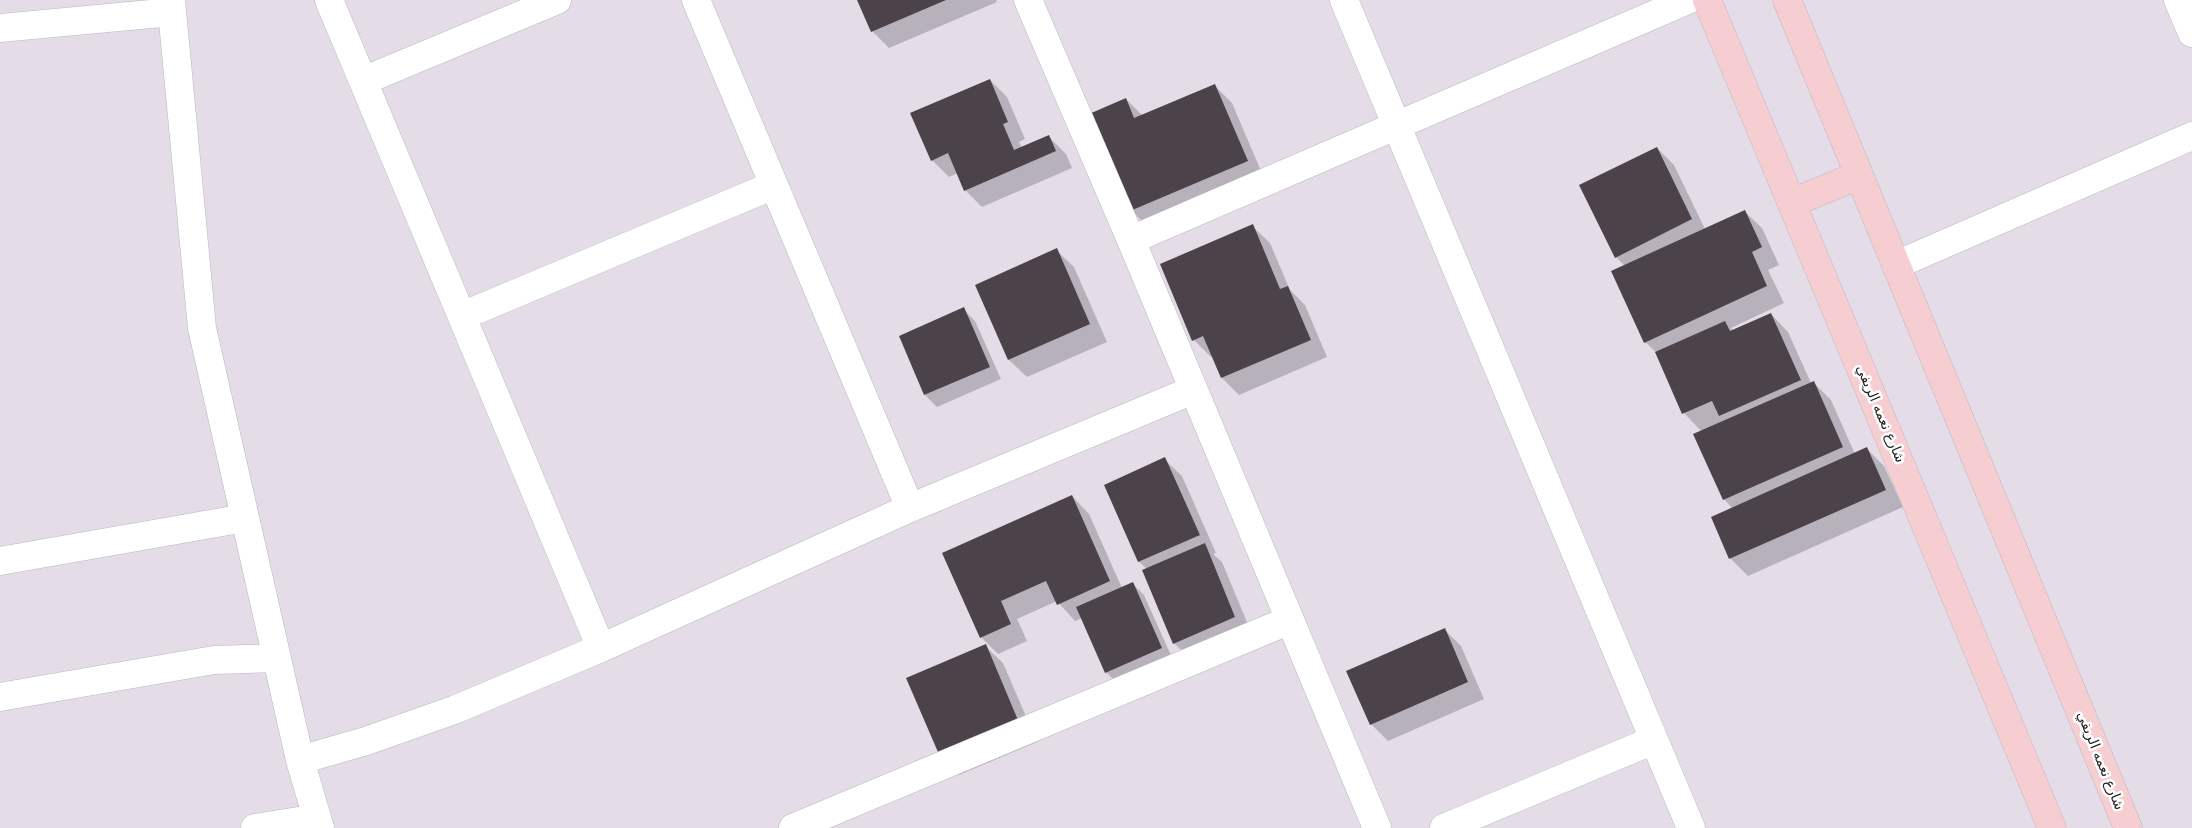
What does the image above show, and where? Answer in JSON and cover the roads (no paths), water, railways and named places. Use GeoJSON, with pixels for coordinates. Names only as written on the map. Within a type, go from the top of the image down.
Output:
{"type":"FeatureCollection","features":[{"type":"Feature","properties":{"kind":"street"},"geometry":{"type":"LineString","coordinates":[[329,0],[601,648]]}},
{"type":"Feature","properties":{"kind":"street"},"geometry":{"type":"LineString","coordinates":[[363,81],[557,0]]}},
{"type":"Feature","properties":{"kind":"street"},"geometry":{"type":"LineString","coordinates":[[696,0],[910,508]]}},
{"type":"Feature","properties":{"kind":"street"},"geometry":{"type":"LineString","coordinates":[[1028,0],[1131,240],[1377,828]]}},
{"type":"Feature","properties":{"kind":"street"},"geometry":{"type":"LineString","coordinates":[[1344,0],[1395,126],[1691,828]]}},
{"type":"Feature","properties":{"kind":"street"},"geometry":{"type":"LineString","coordinates":[[1131,240],[1688,0]]}},
{"type":"Feature","properties":{"kind":"street","name":"شارع نعمه الريفي"},"geometry":{"type":"LineString","coordinates":[[1707,0],[2052,828]]}},
{"type":"Feature","properties":{"kind":"street","name":"شارع نعمه الريفي"},"geometry":{"type":"LineString","coordinates":[[1787,0],[2128,828]]}},
{"type":"Feature","properties":{"kind":"street"},"geometry":{"type":"LineString","coordinates":[[2178,0],[2192,33]]}},
{"type":"Feature","properties":{"kind":"street"},"geometry":{"type":"LineString","coordinates":[[0,28],[172,6],[202,328],[300,760],[318,823],[255,828]]}},
{"type":"Feature","properties":{"kind":"street"},"geometry":{"type":"LineString","coordinates":[[1896,265],[2192,136]]}},
{"type":"Feature","properties":{"kind":"street"},"geometry":{"type":"LineString","coordinates":[[1792,203],[1859,175]]}},
{"type":"Feature","properties":{"kind":"street"},"geometry":{"type":"LineString","coordinates":[[462,316],[774,185]]}},
{"type":"Feature","properties":{"kind":"street"},"geometry":{"type":"LineString","coordinates":[[300,760],[366,741],[454,710],[601,648],[910,508],[1193,390]]}},
{"type":"Feature","properties":{"kind":"street"},"geometry":{"type":"LineString","coordinates":[[0,561],[245,518]]}},
{"type":"Feature","properties":{"kind":"street"},"geometry":{"type":"LineString","coordinates":[[794,828],[1290,620]]}},
{"type":"Feature","properties":{"kind":"street"},"geometry":{"type":"LineString","coordinates":[[0,697],[214,660],[277,658]]}},
{"type":"Feature","properties":{"kind":"street"},"geometry":{"type":"LineString","coordinates":[[1444,828],[1654,740]]}}]}
